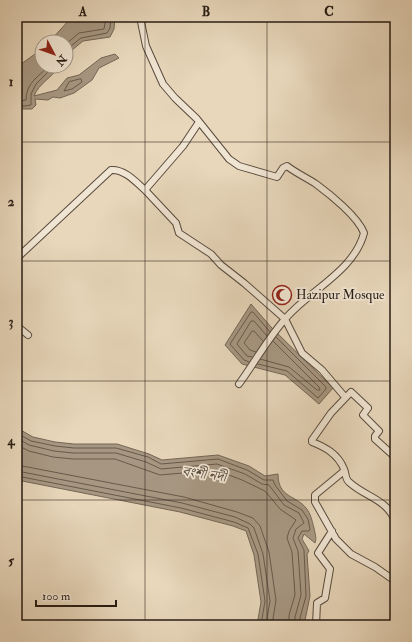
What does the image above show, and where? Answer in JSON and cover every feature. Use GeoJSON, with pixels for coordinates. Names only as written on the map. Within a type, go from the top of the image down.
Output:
{"type":"FeatureCollection","features":[{"type":"Feature","properties":{"kind":"street"},"geometry":{"type":"LineString","coordinates":[[140,17],[146,46],[163,84],[199,122],[229,159],[239,166],[276,177],[283,168],[287,166],[316,184],[360,224],[364,233],[363,238],[352,257],[322,287],[303,300],[285,319],[239,384]]}},
{"type":"Feature","properties":{"kind":"street"},"geometry":{"type":"LineString","coordinates":[[145,190],[183,146],[199,122]]}},
{"type":"Feature","properties":{"kind":"street"},"geometry":{"type":"LineString","coordinates":[[17,258],[111,170],[116,169],[124,173],[145,190],[176,223],[180,233],[211,254],[221,265],[285,319],[302,353],[322,370],[346,397]]}},
{"type":"Feature","properties":{"kind":"street"},"geometry":{"type":"LineString","coordinates":[[17,326],[28,335]]}},
{"type":"Feature","properties":{"kind":"street"},"geometry":{"type":"LineString","coordinates":[[395,457],[375,439],[375,436],[379,431],[363,415],[367,407],[351,392],[331,412],[312,440],[312,442],[326,447],[339,459],[347,480],[356,488],[389,508],[395,521]]}},
{"type":"Feature","properties":{"kind":"street"},"geometry":{"type":"LineString","coordinates":[[344,470],[314,498],[336,539],[351,554],[375,567],[395,581]]}},
{"type":"Feature","properties":{"kind":"street"},"geometry":{"type":"LineString","coordinates":[[316,625],[317,603],[325,598],[330,569],[318,553],[332,531]]}},
{"type":"Feature","properties":{"kind":"water"},"geometry":{"type":"Polygon","coordinates":[[[72,17],[115,17],[114,29],[110,37],[83,41],[74,48],[74,34],[56,34],[72,17]]]}},
{"type":"Feature","properties":{"kind":"water"},"geometry":{"type":"Polygon","coordinates":[[[115,54],[119,58],[99,68],[92,80],[74,93],[60,98],[53,97],[48,100],[35,99],[36,105],[32,109],[22,109],[17,112],[17,67],[34,55],[34,74],[53,74],[36,91],[34,96],[57,90],[67,78],[79,75],[101,58],[115,54]]]}},
{"type":"Feature","properties":{"kind":"water"},"geometry":{"type":"Polygon","coordinates":[[[251,304],[271,327],[333,388],[319,404],[285,375],[242,364],[225,345],[251,304]]]}},
{"type":"Feature","properties":{"kind":"water","name":"বংশী নদী"},"geometry":{"type":"Polygon","coordinates":[[[17,428],[33,437],[55,442],[74,444],[117,444],[149,454],[162,460],[218,455],[249,466],[265,476],[278,474],[281,488],[284,492],[308,510],[316,536],[315,543],[304,534],[302,539],[309,551],[307,554],[310,596],[304,625],[257,625],[261,602],[254,555],[246,531],[233,526],[180,512],[17,480],[17,428]]]}},
{"type":"Feature","properties":{"kind":"place","name":"Hazipur Mosque"},"geometry":{"type":"Point","coordinates":[282,295]}}]}
